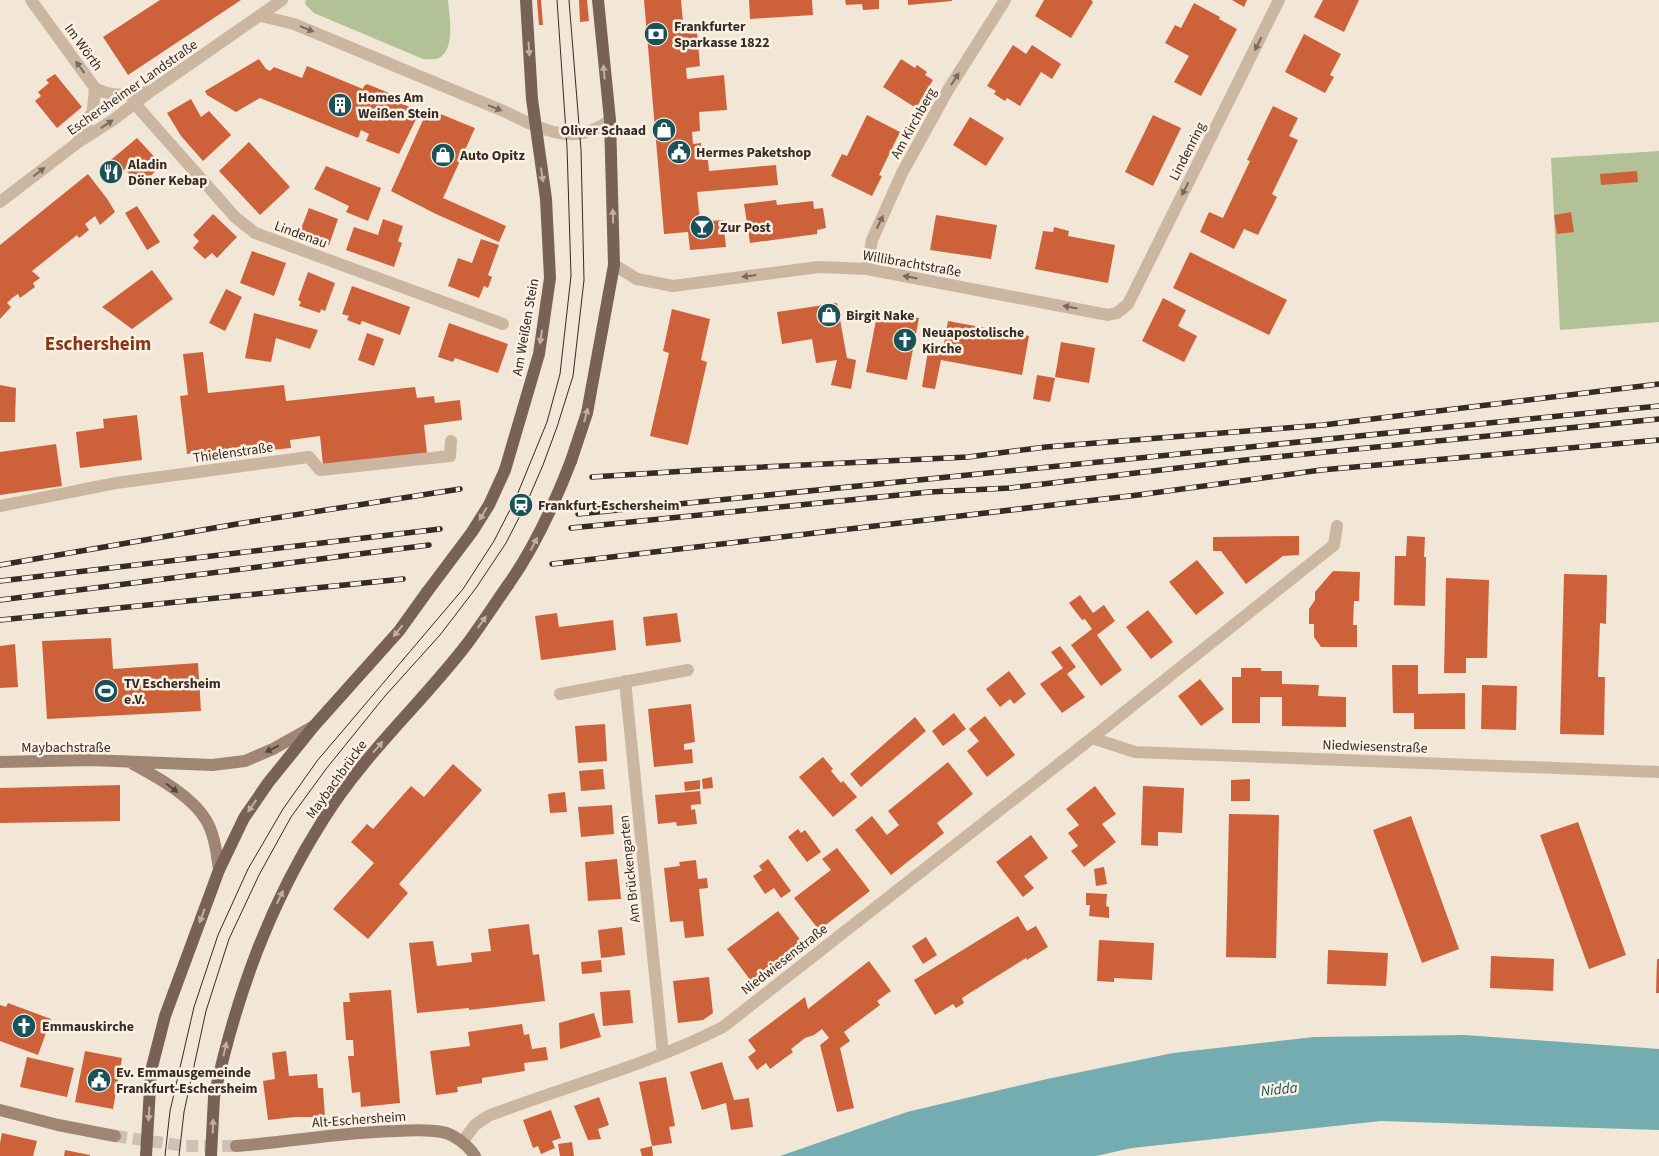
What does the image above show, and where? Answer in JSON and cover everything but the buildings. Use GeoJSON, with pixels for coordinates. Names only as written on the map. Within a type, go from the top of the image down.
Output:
{"type":"FeatureCollection","features":[{"type":"Feature","properties":{"kind":"main road","name":"Am Weißen Stein"},"geometry":{"type":"LineString","coordinates":[[314,726],[399,631],[472,532],[505,470],[539,354],[550,278],[546,199],[532,98],[526,0]]}},
{"type":"Feature","properties":{"kind":"main road"},"geometry":{"type":"LineString","coordinates":[[598,0],[610,120],[614,265]]}},
{"type":"Feature","properties":{"kind":"main road","name":"Maybachbrücke"},"geometry":{"type":"LineString","coordinates":[[211,1156],[214,1097],[227,1040],[261,939],[292,872],[323,819],[359,769],[466,645],[526,559],[541,530],[571,461],[587,412],[614,265]]}},
{"type":"Feature","properties":{"kind":"main road"},"geometry":{"type":"LineString","coordinates":[[146,1156],[152,1071],[165,1016],[219,870],[244,818],[268,783],[314,726]]}},
{"type":"Feature","properties":{"kind":"street","name":"Im Wörth"},"geometry":{"type":"LineString","coordinates":[[31,0],[95,88],[112,95],[151,92]]}},
{"type":"Feature","properties":{"kind":"street","name":"Eschersheimer Landstraße"},"geometry":{"type":"LineString","coordinates":[[0,202],[78,143],[282,0]]}},
{"type":"Feature","properties":{"kind":"street","name":"Am Kirchberg"},"geometry":{"type":"LineString","coordinates":[[867,269],[872,240],[902,173],[948,90],[1005,0]]}},
{"type":"Feature","properties":{"kind":"street","name":"Lindenring"},"geometry":{"type":"LineString","coordinates":[[1117,313],[1128,304],[1279,0]]}},
{"type":"Feature","properties":{"kind":"street"},"geometry":{"type":"LineString","coordinates":[[260,16],[294,24],[508,113],[536,127],[566,134],[580,134],[600,128],[610,120]]}},
{"type":"Feature","properties":{"kind":"street","name":"Im Wörth"},"geometry":{"type":"LineString","coordinates":[[78,143],[93,110],[95,88]]}},
{"type":"Feature","properties":{"kind":"street","name":"Lindenau"},"geometry":{"type":"LineString","coordinates":[[135,104],[235,217],[255,233],[503,324]]}},
{"type":"Feature","properties":{"kind":"street","name":"Willibrachtstraße"},"geometry":{"type":"LineString","coordinates":[[614,265],[637,279],[673,286],[818,267],[867,269],[1108,315],[1117,313]]}},
{"type":"Feature","properties":{"kind":"street","name":"Thielenstraße"},"geometry":{"type":"LineString","coordinates":[[0,506],[116,483],[309,457],[320,470],[450,456],[451,440]]}},
{"type":"Feature","properties":{"kind":"street","name":"Niedwiesenstraße"},"geometry":{"type":"LineString","coordinates":[[462,1142],[475,1125],[488,1116],[663,1054],[693,1042],[722,1027],[1092,738],[1334,545],[1337,526]]}},
{"type":"Feature","properties":{"kind":"street"},"geometry":{"type":"LineString","coordinates":[[560,694],[688,670]]}},
{"type":"Feature","properties":{"kind":"street","name":"Am Brückengarten"},"geometry":{"type":"LineString","coordinates":[[625,681],[663,1054]]}},
{"type":"Feature","properties":{"kind":"street","name":"Maybachstraße"},"geometry":{"type":"LineString","coordinates":[[0,762],[90,760],[212,765],[245,761],[274,748],[314,726]]}},
{"type":"Feature","properties":{"kind":"street","name":"Niedwiesenstraße"},"geometry":{"type":"LineString","coordinates":[[1092,738],[1135,752],[1659,772]]}},
{"type":"Feature","properties":{"kind":"street","name":"Maybachstraße"},"geometry":{"type":"LineString","coordinates":[[131,762],[159,778],[192,802],[210,826],[219,870]]}},
{"type":"Feature","properties":{"kind":"street"},"geometry":{"type":"LineString","coordinates":[[0,1110],[58,1125],[115,1136]]}},
{"type":"Feature","properties":{"kind":"street","name":"Alt-Eschersheim"},"geometry":{"type":"LineString","coordinates":[[236,1146],[359,1132],[443,1132],[462,1142],[475,1156]]}},
{"type":"Feature","properties":{"kind":"green space"},"geometry":{"type":"Polygon","coordinates":[[[306,0],[448,0],[450,40],[448,47],[439,58],[423,59],[314,13],[305,4],[306,0]]]}},
{"type":"Feature","properties":{"kind":"green space"},"geometry":{"type":"Polygon","coordinates":[[[1659,151],[1659,322],[1560,330],[1551,158],[1659,151]]]}},
{"type":"Feature","properties":{"kind":"water","name":"Nidda"},"geometry":{"type":"Polygon","coordinates":[[[1465,1035],[1659,1049],[1659,1130],[1381,1121],[1132,1148],[1096,1156],[780,1156],[907,1112],[1047,1079],[1173,1053],[1314,1037],[1465,1035]]]}},
{"type":"Feature","properties":{"kind":"tunnel"},"geometry":{"type":"LineString","coordinates":[[115,1136],[185,1146],[236,1146]]}},
{"type":"Feature","properties":{"kind":"tram line"},"geometry":{"type":"LineString","coordinates":[[165,1156],[170,1111],[194,1007],[218,935],[248,869],[283,809],[317,761],[463,589],[494,541],[515,500],[547,422],[560,374],[571,276],[567,147],[557,0]]}},
{"type":"Feature","properties":{"kind":"tram line"},"geometry":{"type":"LineString","coordinates":[[179,1156],[184,1112],[206,1011],[229,939],[259,875],[291,817],[326,769],[385,696],[440,635],[476,588],[506,543],[527,502],[557,427],[573,376],[584,280],[581,150],[569,0]]}},
{"type":"Feature","properties":{"kind":"railway"},"geometry":{"type":"LineString","coordinates":[[592,477],[968,457],[1046,447],[1323,425],[1659,384]]}},
{"type":"Feature","properties":{"kind":"railway"},"geometry":{"type":"LineString","coordinates":[[578,514],[1659,406]]}},
{"type":"Feature","properties":{"kind":"railway"},"geometry":{"type":"LineString","coordinates":[[571,528],[929,492],[1010,488],[1245,460],[1659,419]]}},
{"type":"Feature","properties":{"kind":"railway"},"geometry":{"type":"LineString","coordinates":[[552,564],[1138,495],[1321,470],[1659,440]]}},
{"type":"Feature","properties":{"kind":"railway"},"geometry":{"type":"LineString","coordinates":[[0,565],[237,524],[460,489]]}},
{"type":"Feature","properties":{"kind":"railway"},"geometry":{"type":"LineString","coordinates":[[0,581],[440,529]]}},
{"type":"Feature","properties":{"kind":"railway"},"geometry":{"type":"LineString","coordinates":[[0,600],[429,545]]}},
{"type":"Feature","properties":{"kind":"railway"},"geometry":{"type":"LineString","coordinates":[[0,620],[403,579]]}},
{"type":"Feature","properties":{"kind":"place","name":"Frankfurter Sparkasse 1822"},"geometry":{"type":"Point","coordinates":[656,34]}},
{"type":"Feature","properties":{"kind":"place","name":"Homes Am Weißen Stein"},"geometry":{"type":"Point","coordinates":[340,105]}},
{"type":"Feature","properties":{"kind":"place","name":"Oliver Schaad"},"geometry":{"type":"Point","coordinates":[664,130]}},
{"type":"Feature","properties":{"kind":"place","name":"Hermes Paketshop"},"geometry":{"type":"Point","coordinates":[679,152]}},
{"type":"Feature","properties":{"kind":"place","name":"Auto Opitz"},"geometry":{"type":"Point","coordinates":[443,155]}},
{"type":"Feature","properties":{"kind":"place","name":"Aladin Döner Kebap"},"geometry":{"type":"Point","coordinates":[111,172]}},
{"type":"Feature","properties":{"kind":"place","name":"Zur Post"},"geometry":{"type":"Point","coordinates":[702,227]}},
{"type":"Feature","properties":{"kind":"place","name":"Birgit Nake"},"geometry":{"type":"Point","coordinates":[829,315]}},
{"type":"Feature","properties":{"kind":"place","name":"Neuapostolische Kirche"},"geometry":{"type":"Point","coordinates":[905,340]}},
{"type":"Feature","properties":{"kind":"place","name":"Frankfurt-Eschersheim"},"geometry":{"type":"Point","coordinates":[521,505]}},
{"type":"Feature","properties":{"kind":"place","name":"TV Eschersheim e.V."},"geometry":{"type":"Point","coordinates":[106,691]}},
{"type":"Feature","properties":{"kind":"place","name":"Emmauskirche"},"geometry":{"type":"Point","coordinates":[24,1026]}},
{"type":"Feature","properties":{"kind":"place","name":"Ev. Emmausgemeinde Frankfurt-Eschersheim"},"geometry":{"type":"Point","coordinates":[99,1080]}},
{"type":"Feature","properties":{"kind":"district","name":"Eschersheim"},"geometry":{"type":"Point","coordinates":[98,343]}}]}
